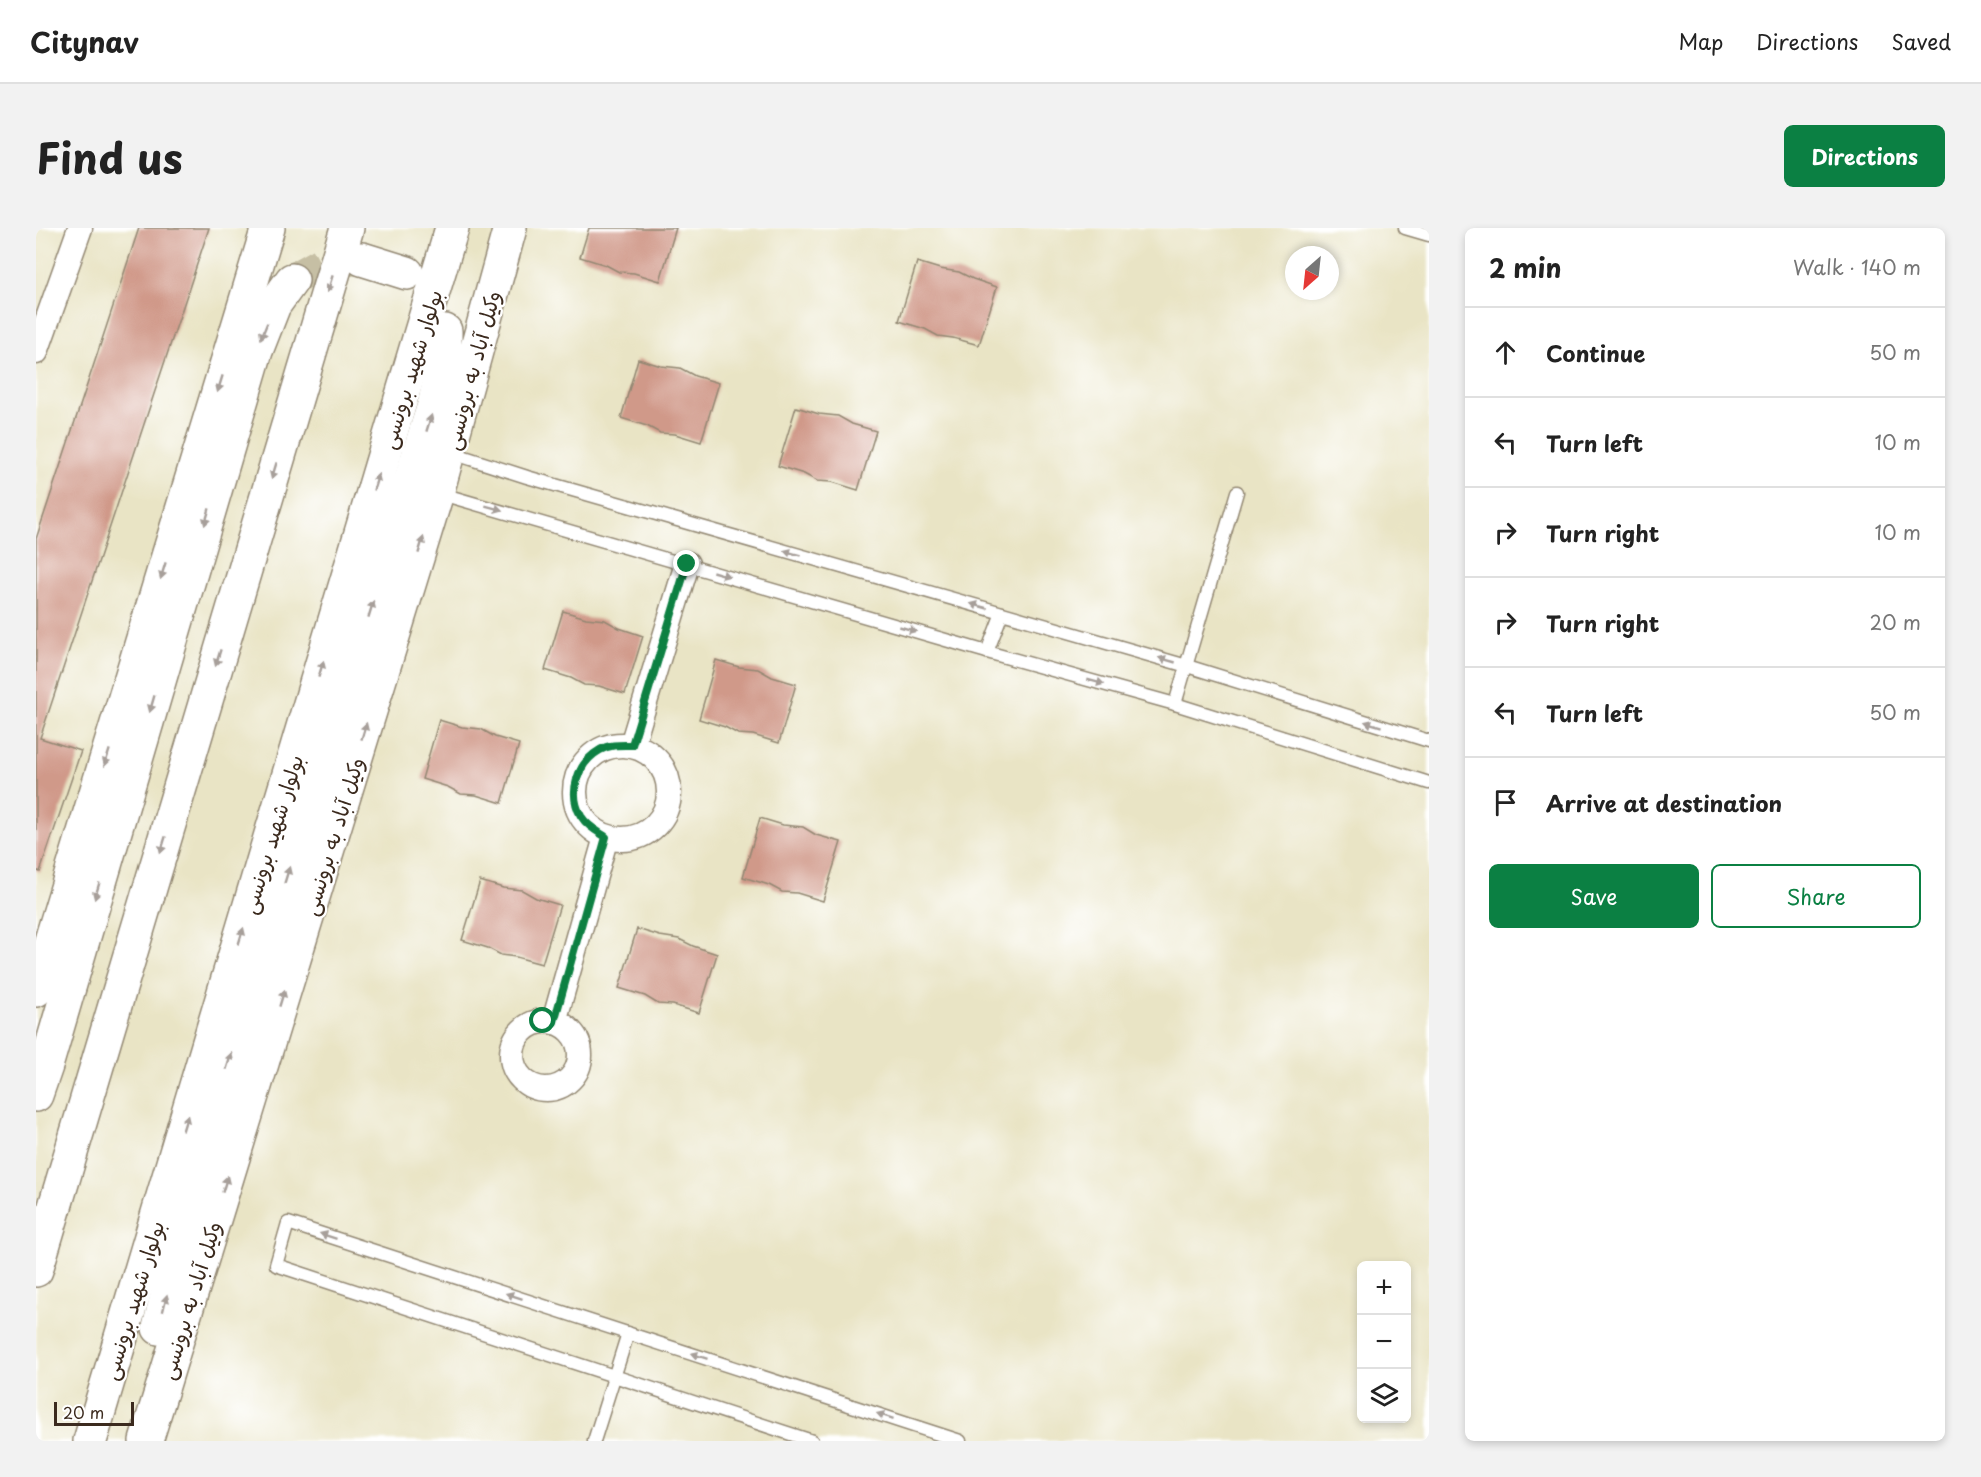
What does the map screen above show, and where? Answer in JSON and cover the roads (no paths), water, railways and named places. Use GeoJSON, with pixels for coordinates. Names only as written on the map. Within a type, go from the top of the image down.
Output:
{"type":"FeatureCollection","features":[{"type":"Feature","properties":{"kind":"main road"},"geometry":{"type":"LineString","coordinates":[[36,990],[268,228]]}},
{"type":"Feature","properties":{"kind":"main road"},"geometry":{"type":"LineString","coordinates":[[36,1270],[347,228]]}},
{"type":"Feature","properties":{"kind":"main road","name":"بولوار شهید برونسی"},"geometry":{"type":"LineString","coordinates":[[90,1441],[452,228]]}},
{"type":"Feature","properties":{"kind":"main road","name":"وکیل آباد به برونسی"},"geometry":{"type":"LineString","coordinates":[[146,1441],[437,493],[510,228]]}},
{"type":"Feature","properties":{"kind":"main road"},"geometry":{"type":"LineString","coordinates":[[362,259],[407,273]]}},
{"type":"Feature","properties":{"kind":"main road"},"geometry":{"type":"LineString","coordinates":[[36,1095],[256,351],[274,305],[292,280]]}},
{"type":"Feature","properties":{"kind":"main road"},"geometry":{"type":"LineString","coordinates":[[131,1441],[212,1117],[434,405],[445,360],[445,331]]}},
{"type":"Feature","properties":{"kind":"street"},"geometry":{"type":"LineString","coordinates":[[36,352],[80,228]]}},
{"type":"Feature","properties":{"kind":"street"},"geometry":{"type":"LineString","coordinates":[[632,745],[687,564]]}},
{"type":"Feature","properties":{"kind":"street"},"geometry":{"type":"LineString","coordinates":[[616,744],[632,745],[644,749],[663,766],[668,778],[669,803],[660,820],[646,833],[635,838],[606,837],[592,829],[582,817],[576,802],[575,786],[579,771],[588,758],[601,749],[616,744]]}},
{"type":"Feature","properties":{"kind":"street"},"geometry":{"type":"LineString","coordinates":[[554,1022],[606,837]]}},
{"type":"Feature","properties":{"kind":"lane"},"geometry":{"type":"LineString","coordinates":[[1405,228],[1429,235]]}},
{"type":"Feature","properties":{"kind":"lane"},"geometry":{"type":"LineString","coordinates":[[449,452],[527,477],[1187,666],[1429,741]]}},
{"type":"Feature","properties":{"kind":"lane"},"geometry":{"type":"LineString","coordinates":[[1175,704],[1238,492]]}},
{"type":"Feature","properties":{"kind":"lane"},"geometry":{"type":"LineString","coordinates":[[437,493],[1175,704],[1429,783]]}},
{"type":"Feature","properties":{"kind":"lane"},"geometry":{"type":"LineString","coordinates":[[987,652],[1002,613]]}},
{"type":"Feature","properties":{"kind":"lane"},"geometry":{"type":"LineString","coordinates":[[812,1441],[276,1265],[288,1223],[960,1441]]}},
{"type":"Feature","properties":{"kind":"lane"},"geometry":{"type":"LineString","coordinates":[[594,1441],[628,1333]]}},
{"type":"Feature","properties":{"kind":"tunnel"},"geometry":{"type":"LineString","coordinates":[[292,280],[328,260],[362,259]]}}]}
